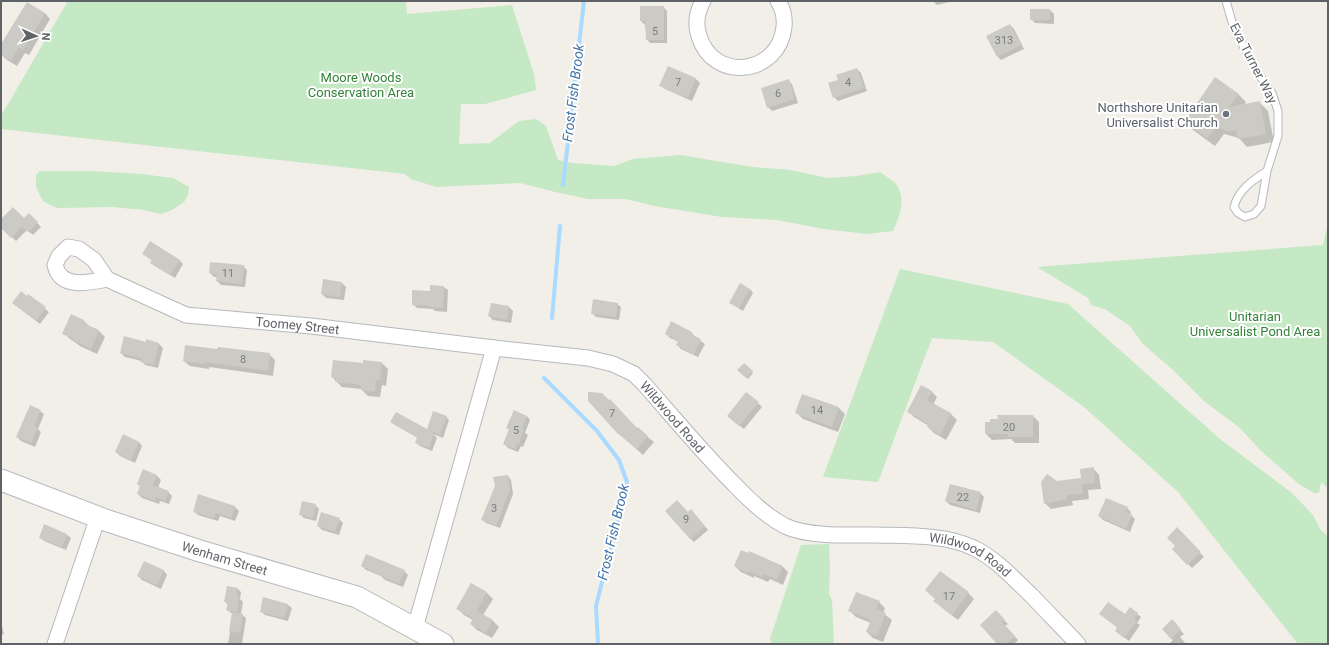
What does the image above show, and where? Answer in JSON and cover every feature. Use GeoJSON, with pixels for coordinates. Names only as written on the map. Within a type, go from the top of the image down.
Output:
{"type":"FeatureCollection","features":[{"type":"Feature","properties":{"kind":"main road","name":"Wenham Street"},"geometry":{"type":"LineString","coordinates":[[1,480],[98,517],[200,551],[357,597],[443,644]]}},
{"type":"Feature","properties":{"kind":"street"},"geometry":{"type":"LineString","coordinates":[[703,1],[697,18],[697,31],[701,43],[716,60],[722,64],[737,68],[752,66],[766,60],[777,50],[783,36],[785,21],[782,6],[778,1]]}},
{"type":"Feature","properties":{"kind":"street","name":"Toomey Street"},"geometry":{"type":"LineString","coordinates":[[106,280],[186,315],[311,326],[494,348]]}},
{"type":"Feature","properties":{"kind":"street"},"geometry":{"type":"LineString","coordinates":[[415,628],[494,348]]}},
{"type":"Feature","properties":{"kind":"street","name":"Wildwood Road"},"geometry":{"type":"LineString","coordinates":[[494,348],[588,358],[613,364],[634,374],[715,465],[747,498],[781,523],[786,526],[818,533],[930,537],[950,540],[974,548],[995,562],[1017,582],[1078,644]]}},
{"type":"Feature","properties":{"kind":"street"},"geometry":{"type":"LineString","coordinates":[[55,644],[98,517]]}},
{"type":"Feature","properties":{"kind":"lane","name":"Eva Turner Way"},"geometry":{"type":"LineString","coordinates":[[1226,1],[1234,29],[1257,72],[1272,93],[1278,111],[1278,136],[1267,171],[1261,206],[1254,214],[1245,217],[1238,213],[1234,207],[1236,198],[1257,177],[1267,171]]}},
{"type":"Feature","properties":{"kind":"green space","name":"Moore Woods Conservation Area"},"geometry":{"type":"Polygon","coordinates":[[[68,1],[406,1],[407,14],[512,5],[534,74],[536,90],[485,104],[461,104],[459,144],[490,143],[519,121],[536,119],[546,126],[558,160],[572,163],[614,166],[633,159],[680,155],[753,167],[790,170],[828,178],[856,176],[880,172],[895,183],[899,188],[901,194],[900,213],[893,231],[867,234],[824,229],[777,220],[722,217],[654,206],[626,199],[588,199],[520,183],[436,187],[411,179],[405,174],[1,129],[1,116],[68,1]]]}},
{"type":"Feature","properties":{"kind":"green space"},"geometry":{"type":"Polygon","coordinates":[[[40,171],[93,171],[173,178],[189,187],[188,195],[184,202],[172,210],[161,214],[144,210],[112,207],[57,208],[44,202],[40,196],[36,186],[36,175],[40,171]]]}},
{"type":"Feature","properties":{"kind":"green space","name":"Unitarian Universalist Pond Area"},"geometry":{"type":"Polygon","coordinates":[[[1328,223],[1328,488],[1321,482],[1319,493],[1314,493],[1300,485],[1260,450],[1240,428],[1204,401],[1172,369],[1143,344],[1130,326],[1105,309],[1091,305],[1088,298],[1037,267],[1323,245],[1328,223]]]}},
{"type":"Feature","properties":{"kind":"green space"},"geometry":{"type":"Polygon","coordinates":[[[900,269],[1068,304],[1220,439],[1292,493],[1313,515],[1320,529],[1328,537],[1328,644],[1298,644],[1178,492],[1084,407],[993,342],[932,338],[878,482],[823,477],[900,269]]]}},
{"type":"Feature","properties":{"kind":"green space"},"geometry":{"type":"Polygon","coordinates":[[[829,544],[829,594],[832,600],[834,644],[772,644],[770,639],[801,545],[829,544]]]}},
{"type":"Feature","properties":{"kind":"building"},"geometry":{"type":"Polygon","coordinates":[[[27,2],[45,13],[23,50],[19,48],[11,61],[1,55],[1,44],[27,2]]]}},
{"type":"Feature","properties":{"kind":"building"},"geometry":{"type":"Polygon","coordinates":[[[640,6],[664,6],[664,40],[646,40],[645,21],[640,21],[640,6]]]}},
{"type":"Feature","properties":{"kind":"building"},"geometry":{"type":"Polygon","coordinates":[[[1030,9],[1050,9],[1050,20],[1030,20],[1030,9]]]}},
{"type":"Feature","properties":{"kind":"building"},"geometry":{"type":"Polygon","coordinates":[[[1010,24],[1021,45],[997,57],[986,36],[1010,24]]]}},
{"type":"Feature","properties":{"kind":"building"},"geometry":{"type":"Polygon","coordinates":[[[668,66],[696,78],[688,98],[659,86],[668,66]]]}},
{"type":"Feature","properties":{"kind":"building"},"geometry":{"type":"Polygon","coordinates":[[[857,68],[864,88],[833,98],[828,83],[838,80],[836,75],[857,68]]]}},
{"type":"Feature","properties":{"kind":"building","name":"Northshore Unitarian Universalist Church"},"geometry":{"type":"Polygon","coordinates":[[[1215,77],[1239,94],[1229,107],[1260,101],[1266,134],[1238,139],[1236,131],[1227,131],[1216,127],[1207,138],[1184,122],[1215,77]]]}},
{"type":"Feature","properties":{"kind":"building"},"geometry":{"type":"Polygon","coordinates":[[[789,79],[795,99],[767,108],[761,88],[789,79]]]}},
{"type":"Feature","properties":{"kind":"building"},"geometry":{"type":"Polygon","coordinates":[[[13,207],[24,218],[29,213],[38,222],[28,232],[22,227],[11,238],[1,228],[1,219],[13,207]]]}},
{"type":"Feature","properties":{"kind":"building"},"geometry":{"type":"Polygon","coordinates":[[[150,241],[180,260],[170,275],[150,263],[152,260],[142,254],[150,241]]]}},
{"type":"Feature","properties":{"kind":"building"},"geometry":{"type":"Polygon","coordinates":[[[210,262],[244,265],[242,284],[216,281],[217,274],[209,273],[210,262]]]}},
{"type":"Feature","properties":{"kind":"building"},"geometry":{"type":"Polygon","coordinates":[[[323,279],[342,282],[340,297],[321,294],[323,279]]]}},
{"type":"Feature","properties":{"kind":"building"},"geometry":{"type":"Polygon","coordinates":[[[740,283],[750,289],[739,308],[729,303],[740,283]]]}},
{"type":"Feature","properties":{"kind":"building"},"geometry":{"type":"Polygon","coordinates":[[[430,285],[444,286],[443,308],[412,305],[412,290],[430,291],[430,285]]]}},
{"type":"Feature","properties":{"kind":"building"},"geometry":{"type":"Polygon","coordinates":[[[21,291],[27,296],[28,294],[46,307],[36,321],[12,303],[21,291]]]}},
{"type":"Feature","properties":{"kind":"building"},"geometry":{"type":"Polygon","coordinates":[[[593,299],[618,303],[616,317],[591,314],[593,299]]]}},
{"type":"Feature","properties":{"kind":"building"},"geometry":{"type":"Polygon","coordinates":[[[491,303],[509,306],[507,320],[488,316],[491,303]]]}},
{"type":"Feature","properties":{"kind":"building"},"geometry":{"type":"Polygon","coordinates":[[[71,314],[84,320],[83,323],[99,330],[91,349],[62,334],[71,314]]]}},
{"type":"Feature","properties":{"kind":"building"},"geometry":{"type":"Polygon","coordinates":[[[671,321],[692,332],[691,334],[701,339],[694,354],[676,345],[678,341],[665,334],[671,321]]]}},
{"type":"Feature","properties":{"kind":"building"},"geometry":{"type":"Polygon","coordinates":[[[124,336],[146,342],[146,339],[159,343],[154,365],[140,362],[141,358],[120,353],[124,336]]]}},
{"type":"Feature","properties":{"kind":"building"},"geometry":{"type":"Polygon","coordinates":[[[185,345],[270,353],[268,371],[204,362],[204,364],[183,361],[185,345]]]}},
{"type":"Feature","properties":{"kind":"building"},"geometry":{"type":"Polygon","coordinates":[[[333,360],[363,363],[363,360],[382,362],[380,380],[376,380],[375,392],[361,390],[361,385],[335,382],[336,378],[331,377],[333,360]]]}},
{"type":"Feature","properties":{"kind":"building"},"geometry":{"type":"Polygon","coordinates":[[[744,363],[753,371],[746,378],[737,370],[744,363]]]}},
{"type":"Feature","properties":{"kind":"building"},"geometry":{"type":"Polygon","coordinates":[[[921,385],[932,391],[927,400],[951,413],[940,435],[927,427],[929,424],[907,412],[921,385]]]}},
{"type":"Feature","properties":{"kind":"building"},"geometry":{"type":"Polygon","coordinates":[[[588,392],[602,393],[609,400],[610,399],[637,428],[638,427],[648,436],[637,449],[617,433],[588,401],[588,392]]]}},
{"type":"Feature","properties":{"kind":"building"},"geometry":{"type":"Polygon","coordinates":[[[746,392],[759,402],[739,426],[727,416],[746,392]]]}},
{"type":"Feature","properties":{"kind":"building"},"geometry":{"type":"Polygon","coordinates":[[[802,394],[839,407],[832,427],[795,413],[802,394]]]}},
{"type":"Feature","properties":{"kind":"building"},"geometry":{"type":"Polygon","coordinates":[[[30,405],[41,410],[34,426],[38,427],[31,443],[16,437],[30,405]]]}},
{"type":"Feature","properties":{"kind":"building"},"geometry":{"type":"Polygon","coordinates":[[[514,410],[527,416],[522,429],[524,430],[519,444],[517,443],[515,449],[503,444],[509,429],[506,428],[514,410]]]}},
{"type":"Feature","properties":{"kind":"building"},"geometry":{"type":"Polygon","coordinates":[[[433,411],[447,416],[440,435],[430,431],[434,434],[429,448],[415,443],[417,437],[390,422],[396,412],[427,429],[433,411]]]}},
{"type":"Feature","properties":{"kind":"building"},"geometry":{"type":"Polygon","coordinates":[[[997,415],[1033,415],[1033,437],[1008,437],[1008,434],[985,434],[985,422],[990,422],[990,419],[998,419],[997,415]]]}},
{"type":"Feature","properties":{"kind":"building"},"geometry":{"type":"Polygon","coordinates":[[[123,434],[139,442],[131,460],[115,452],[123,434]]]}},
{"type":"Feature","properties":{"kind":"building"},"geometry":{"type":"Polygon","coordinates":[[[1094,467],[1095,483],[1082,485],[1083,494],[1067,495],[1067,499],[1044,504],[1041,482],[1047,474],[1057,481],[1081,478],[1080,469],[1094,467]]]}},
{"type":"Feature","properties":{"kind":"building"},"geometry":{"type":"Polygon","coordinates":[[[143,469],[157,475],[153,485],[169,491],[165,501],[156,497],[155,501],[137,494],[140,486],[137,484],[143,469]]]}},
{"type":"Feature","properties":{"kind":"building"},"geometry":{"type":"Polygon","coordinates":[[[508,475],[510,490],[496,526],[481,520],[495,486],[493,477],[508,475]]]}},
{"type":"Feature","properties":{"kind":"building"},"geometry":{"type":"Polygon","coordinates":[[[950,484],[981,492],[976,510],[945,501],[950,484]]]}},
{"type":"Feature","properties":{"kind":"building"},"geometry":{"type":"Polygon","coordinates":[[[198,494],[235,506],[231,518],[216,513],[214,518],[193,512],[198,494]]]}},
{"type":"Feature","properties":{"kind":"building"},"geometry":{"type":"Polygon","coordinates":[[[1106,498],[1128,507],[1125,512],[1132,514],[1126,529],[1098,516],[1106,498]]]}},
{"type":"Feature","properties":{"kind":"building"},"geometry":{"type":"Polygon","coordinates":[[[677,500],[688,512],[691,509],[705,526],[690,539],[665,511],[677,500]]]}},
{"type":"Feature","properties":{"kind":"building"},"geometry":{"type":"Polygon","coordinates":[[[302,501],[316,504],[313,518],[299,515],[302,501]]]}},
{"type":"Feature","properties":{"kind":"building"},"geometry":{"type":"Polygon","coordinates":[[[321,512],[340,518],[335,532],[317,526],[321,512]]]}},
{"type":"Feature","properties":{"kind":"building"},"geometry":{"type":"Polygon","coordinates":[[[44,524],[67,534],[62,547],[39,538],[44,524]]]}},
{"type":"Feature","properties":{"kind":"building"},"geometry":{"type":"Polygon","coordinates":[[[1177,527],[1201,552],[1187,565],[1172,549],[1175,546],[1167,538],[1177,527]]]}},
{"type":"Feature","properties":{"kind":"building"},"geometry":{"type":"Polygon","coordinates":[[[741,550],[748,553],[749,551],[783,566],[777,580],[764,574],[762,577],[748,571],[747,573],[734,566],[741,550]]]}},
{"type":"Feature","properties":{"kind":"building"},"geometry":{"type":"Polygon","coordinates":[[[366,554],[405,570],[399,584],[361,566],[366,554]]]}},
{"type":"Feature","properties":{"kind":"building"},"geometry":{"type":"Polygon","coordinates":[[[144,561],[164,570],[157,585],[137,576],[144,561]]]}},
{"type":"Feature","properties":{"kind":"building"},"geometry":{"type":"Polygon","coordinates":[[[940,571],[969,592],[952,615],[933,601],[935,599],[925,590],[940,571]]]}},
{"type":"Feature","properties":{"kind":"building"},"geometry":{"type":"Polygon","coordinates":[[[471,583],[487,592],[473,618],[456,609],[471,583]]]}},
{"type":"Feature","properties":{"kind":"building"},"geometry":{"type":"Polygon","coordinates":[[[227,586],[238,588],[237,596],[239,597],[237,612],[226,610],[228,602],[224,602],[227,586]]]}},
{"type":"Feature","properties":{"kind":"building"},"geometry":{"type":"Polygon","coordinates":[[[856,592],[880,601],[876,609],[886,613],[877,636],[866,632],[871,620],[848,611],[856,592]]]}},
{"type":"Feature","properties":{"kind":"building"},"geometry":{"type":"Polygon","coordinates":[[[263,597],[288,604],[284,618],[260,612],[263,597]]]}},
{"type":"Feature","properties":{"kind":"building"},"geometry":{"type":"Polygon","coordinates":[[[1108,602],[1125,614],[1130,607],[1138,613],[1134,618],[1137,621],[1124,638],[1115,631],[1117,627],[1099,614],[1108,602]]]}},
{"type":"Feature","properties":{"kind":"building"},"geometry":{"type":"Polygon","coordinates":[[[996,610],[1005,620],[1002,622],[1015,636],[1006,644],[997,644],[980,625],[996,610]]]}},
{"type":"Feature","properties":{"kind":"building"},"geometry":{"type":"Polygon","coordinates":[[[477,611],[493,620],[486,633],[470,624],[477,611]]]}},
{"type":"Feature","properties":{"kind":"building"},"geometry":{"type":"Polygon","coordinates":[[[232,612],[243,614],[240,633],[229,631],[232,612]]]}},
{"type":"Feature","properties":{"kind":"building"},"geometry":{"type":"Polygon","coordinates":[[[1172,619],[1181,629],[1171,639],[1162,629],[1172,619]]]}},
{"type":"Feature","properties":{"kind":"waterway","name":"Frost Fish Brook"},"geometry":{"type":"LineString","coordinates":[[563,185],[584,1]]}},
{"type":"Feature","properties":{"kind":"waterway","name":"Frost Fish Brook"},"geometry":{"type":"LineString","coordinates":[[552,318],[560,226]]}},
{"type":"Feature","properties":{"kind":"waterway","name":"Frost Fish Brook"},"geometry":{"type":"LineString","coordinates":[[544,378],[597,431],[619,460],[627,482],[596,606],[598,644]]}},
{"type":"Feature","properties":{"kind":"place","name":"Northshore Unitarian Universalist Church"},"geometry":{"type":"Point","coordinates":[1226,114]}}]}
